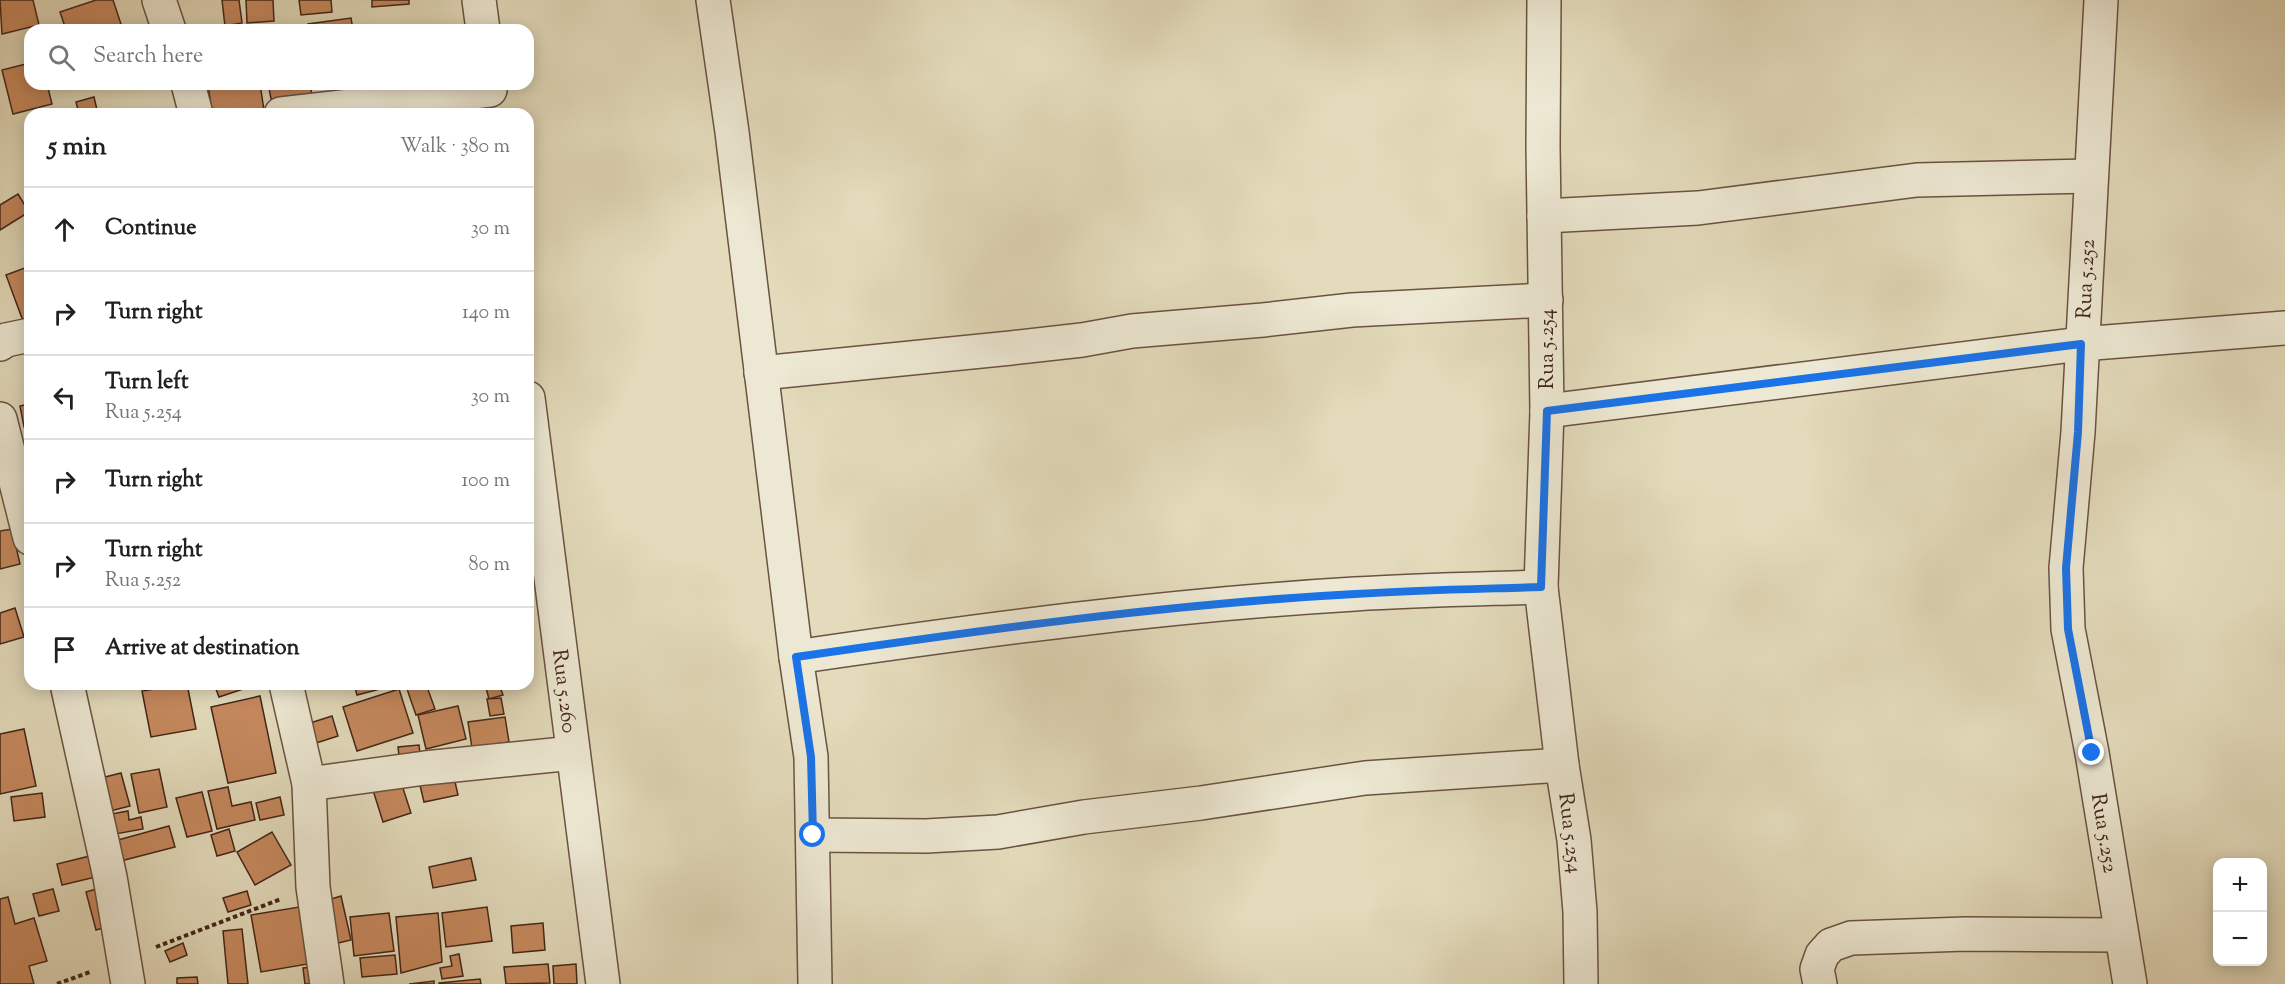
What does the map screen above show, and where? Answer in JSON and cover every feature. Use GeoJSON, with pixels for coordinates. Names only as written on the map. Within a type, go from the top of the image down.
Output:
{"type":"FeatureCollection","features":[{"type":"Feature","properties":{"kind":"street"},"geometry":{"type":"LineString","coordinates":[[159,0],[167,24]]}},
{"type":"Feature","properties":{"kind":"street"},"geometry":{"type":"LineString","coordinates":[[479,0],[482,24]]}},
{"type":"Feature","properties":{"kind":"street"},"geometry":{"type":"LineString","coordinates":[[713,0],[732,132],[796,657],[811,757],[815,984]]}},
{"type":"Feature","properties":{"kind":"street","name":"Rua 5.254"},"geometry":{"type":"LineString","coordinates":[[1544,0],[1547,411],[1541,587],[1562,765],[1575,850],[1580,912],[1581,984]]}},
{"type":"Feature","properties":{"kind":"street","name":"Rua 5.252"},"geometry":{"type":"LineString","coordinates":[[2101,0],[2078,432],[2066,568],[2068,629],[2092,753],[2130,984]]}},
{"type":"Feature","properties":{"kind":"street"},"geometry":{"type":"LineString","coordinates":[[190,90],[194,108]]}},
{"type":"Feature","properties":{"kind":"street"},"geometry":{"type":"LineString","coordinates":[[351,108],[491,96]]}},
{"type":"Feature","properties":{"kind":"street"},"geometry":{"type":"LineString","coordinates":[[1544,216],[1698,208],[1917,180],[2090,176]]}},
{"type":"Feature","properties":{"kind":"street"},"geometry":{"type":"LineString","coordinates":[[761,373],[1035,345],[1131,331],[1352,310],[1546,300]]}},
{"type":"Feature","properties":{"kind":"street"},"geometry":{"type":"LineString","coordinates":[[1547,411],[2081,344],[2285,328]]}},
{"type":"Feature","properties":{"kind":"street"},"geometry":{"type":"LineString","coordinates":[[0,344],[6,340],[24,336]]}},
{"type":"Feature","properties":{"kind":"street"},"geometry":{"type":"LineString","coordinates":[[0,419],[24,514]]}},
{"type":"Feature","properties":{"kind":"street","name":"Rua 5.260"},"geometry":{"type":"LineString","coordinates":[[534,445],[603,984]]}},
{"type":"Feature","properties":{"kind":"street"},"geometry":{"type":"LineString","coordinates":[[796,657],[960,633],[1191,608],[1354,594],[1541,587]]}},
{"type":"Feature","properties":{"kind":"street"},"geometry":{"type":"LineString","coordinates":[[68,690],[110,877],[127,971]]}},
{"type":"Feature","properties":{"kind":"street"},"geometry":{"type":"LineString","coordinates":[[287,690],[309,784],[313,887],[327,984]]}},
{"type":"Feature","properties":{"kind":"street"},"geometry":{"type":"LineString","coordinates":[[309,784],[425,768],[573,753]]}},
{"type":"Feature","properties":{"kind":"street"},"geometry":{"type":"LineString","coordinates":[[813,835],[926,836],[998,831],[1365,778],[1562,765]]}},
{"type":"Feature","properties":{"kind":"street"},"geometry":{"type":"LineString","coordinates":[[1820,984],[1817,969],[1822,955],[1831,945],[1851,938],[1965,934],[2121,935]]}},
{"type":"Feature","properties":{"kind":"path"},"geometry":{"type":"LineString","coordinates":[[127,971],[313,887]]}},
{"type":"Feature","properties":{"kind":"building"},"geometry":{"type":"Polygon","coordinates":[[[0,0],[33,0],[39,24],[24,24],[24,29],[2,34],[0,0]]]}},
{"type":"Feature","properties":{"kind":"building"},"geometry":{"type":"Polygon","coordinates":[[[96,0],[113,0],[121,24],[64,24],[60,12],[96,0]]]}},
{"type":"Feature","properties":{"kind":"building"},"geometry":{"type":"Polygon","coordinates":[[[222,0],[239,0],[242,23],[225,24],[222,0]]]}},
{"type":"Feature","properties":{"kind":"building"},"geometry":{"type":"Polygon","coordinates":[[[246,0],[273,0],[274,21],[247,23],[246,0]]]}},
{"type":"Feature","properties":{"kind":"building"},"geometry":{"type":"Polygon","coordinates":[[[299,0],[331,0],[332,12],[301,15],[299,0]]]}},
{"type":"Feature","properties":{"kind":"building"},"geometry":{"type":"Polygon","coordinates":[[[372,0],[409,0],[409,4],[372,7],[372,0]]]}},
{"type":"Feature","properties":{"kind":"building"},"geometry":{"type":"Polygon","coordinates":[[[351,18],[352,24],[308,24],[351,18]]]}},
{"type":"Feature","properties":{"kind":"building"},"geometry":{"type":"Polygon","coordinates":[[[24,64],[24,90],[48,90],[52,104],[24,108],[24,111],[13,114],[2,70],[24,64]]]}},
{"type":"Feature","properties":{"kind":"building"},"geometry":{"type":"Polygon","coordinates":[[[209,90],[261,90],[264,108],[211,108],[209,90]]]}},
{"type":"Feature","properties":{"kind":"building"},"geometry":{"type":"Polygon","coordinates":[[[269,90],[311,90],[313,101],[273,108],[269,90]]]}},
{"type":"Feature","properties":{"kind":"building"},"geometry":{"type":"Polygon","coordinates":[[[94,97],[97,108],[78,108],[76,102],[94,97]]]}},
{"type":"Feature","properties":{"kind":"building"},"geometry":{"type":"Polygon","coordinates":[[[18,194],[24,204],[24,215],[0,230],[0,205],[18,194]]]}},
{"type":"Feature","properties":{"kind":"building"},"geometry":{"type":"Polygon","coordinates":[[[24,268],[24,324],[6,275],[24,268]]]}},
{"type":"Feature","properties":{"kind":"building"},"geometry":{"type":"Polygon","coordinates":[[[24,405],[24,427],[20,406],[24,405]]]}},
{"type":"Feature","properties":{"kind":"building"},"geometry":{"type":"Polygon","coordinates":[[[12,529],[20,564],[0,569],[0,531],[12,529]]]}},
{"type":"Feature","properties":{"kind":"building"},"geometry":{"type":"Polygon","coordinates":[[[15,608],[24,637],[0,644],[0,613],[15,608]]]}},
{"type":"Feature","properties":{"kind":"building"},"geometry":{"type":"Polygon","coordinates":[[[188,690],[196,729],[151,737],[142,691],[188,690]]]}},
{"type":"Feature","properties":{"kind":"building"},"geometry":{"type":"Polygon","coordinates":[[[216,690],[240,690],[219,697],[216,690]]]}},
{"type":"Feature","properties":{"kind":"building"},"geometry":{"type":"Polygon","coordinates":[[[356,690],[376,690],[357,695],[356,690]]]}},
{"type":"Feature","properties":{"kind":"building"},"geometry":{"type":"Polygon","coordinates":[[[399,690],[413,733],[357,751],[343,707],[399,690]]]}},
{"type":"Feature","properties":{"kind":"building"},"geometry":{"type":"Polygon","coordinates":[[[407,690],[428,690],[435,709],[416,715],[407,690]]]}},
{"type":"Feature","properties":{"kind":"building"},"geometry":{"type":"Polygon","coordinates":[[[487,690],[501,690],[503,695],[489,699],[487,690]]]}},
{"type":"Feature","properties":{"kind":"building"},"geometry":{"type":"Polygon","coordinates":[[[260,696],[276,773],[228,783],[211,707],[260,696]]]}},
{"type":"Feature","properties":{"kind":"building"},"geometry":{"type":"Polygon","coordinates":[[[501,698],[504,714],[490,716],[487,699],[501,698]]]}},
{"type":"Feature","properties":{"kind":"building"},"geometry":{"type":"Polygon","coordinates":[[[458,706],[466,739],[426,749],[418,715],[458,706]]]}},
{"type":"Feature","properties":{"kind":"building"},"geometry":{"type":"Polygon","coordinates":[[[332,716],[338,736],[313,744],[307,724],[332,716]]]}},
{"type":"Feature","properties":{"kind":"building"},"geometry":{"type":"Polygon","coordinates":[[[505,717],[509,742],[472,748],[468,722],[505,717]]]}},
{"type":"Feature","properties":{"kind":"building"},"geometry":{"type":"Polygon","coordinates":[[[24,729],[36,786],[0,794],[0,734],[24,729]]]}},
{"type":"Feature","properties":{"kind":"building"},"geometry":{"type":"Polygon","coordinates":[[[419,745],[421,762],[400,765],[398,747],[419,745]]]}},
{"type":"Feature","properties":{"kind":"building"},"geometry":{"type":"Polygon","coordinates":[[[159,769],[167,807],[139,813],[131,774],[159,769]]]}},
{"type":"Feature","properties":{"kind":"building"},"geometry":{"type":"Polygon","coordinates":[[[121,773],[130,806],[106,812],[97,779],[121,773]]]}},
{"type":"Feature","properties":{"kind":"building"},"geometry":{"type":"Polygon","coordinates":[[[453,773],[458,795],[424,802],[419,781],[453,773]]]}},
{"type":"Feature","properties":{"kind":"building"},"geometry":{"type":"Polygon","coordinates":[[[400,779],[411,813],[383,822],[372,787],[400,779]]]}},
{"type":"Feature","properties":{"kind":"building"},"geometry":{"type":"Polygon","coordinates":[[[228,787],[232,806],[251,802],[255,820],[217,829],[208,791],[228,787]]]}},
{"type":"Feature","properties":{"kind":"building"},"geometry":{"type":"Polygon","coordinates":[[[202,792],[212,831],[187,837],[176,798],[202,792]]]}},
{"type":"Feature","properties":{"kind":"building"},"geometry":{"type":"Polygon","coordinates":[[[42,793],[45,817],[14,821],[11,797],[42,793]]]}},
{"type":"Feature","properties":{"kind":"building"},"geometry":{"type":"Polygon","coordinates":[[[280,797],[284,815],[260,820],[256,803],[280,797]]]}},
{"type":"Feature","properties":{"kind":"building"},"geometry":{"type":"Polygon","coordinates":[[[128,811],[129,820],[141,817],[143,829],[110,835],[106,815],[128,811]]]}},
{"type":"Feature","properties":{"kind":"building"},"geometry":{"type":"Polygon","coordinates":[[[169,826],[175,847],[113,863],[107,843],[169,826]]]}},
{"type":"Feature","properties":{"kind":"building"},"geometry":{"type":"Polygon","coordinates":[[[229,829],[235,851],[217,856],[211,835],[229,829]]]}},
{"type":"Feature","properties":{"kind":"building"},"geometry":{"type":"Polygon","coordinates":[[[272,832],[291,865],[255,885],[237,852],[272,832]]]}},
{"type":"Feature","properties":{"kind":"building"},"geometry":{"type":"Polygon","coordinates":[[[98,854],[104,875],[62,885],[57,864],[98,854]]]}},
{"type":"Feature","properties":{"kind":"building"},"geometry":{"type":"Polygon","coordinates":[[[471,858],[476,880],[433,888],[429,867],[471,858]]]}},
{"type":"Feature","properties":{"kind":"building"},"geometry":{"type":"Polygon","coordinates":[[[106,886],[117,924],[96,930],[86,892],[106,886]]]}},
{"type":"Feature","properties":{"kind":"building"},"geometry":{"type":"Polygon","coordinates":[[[53,889],[59,911],[39,916],[33,894],[53,889]]]}},
{"type":"Feature","properties":{"kind":"building"},"geometry":{"type":"Polygon","coordinates":[[[247,891],[251,905],[228,912],[223,898],[247,891]]]}},
{"type":"Feature","properties":{"kind":"building"},"geometry":{"type":"Polygon","coordinates":[[[341,896],[351,940],[338,943],[328,900],[341,896]]]}},
{"type":"Feature","properties":{"kind":"building"},"geometry":{"type":"Polygon","coordinates":[[[8,897],[15,924],[34,918],[47,961],[29,966],[34,984],[0,984],[0,899],[8,897]]]}},
{"type":"Feature","properties":{"kind":"building"},"geometry":{"type":"Polygon","coordinates":[[[299,907],[308,964],[261,972],[251,915],[299,907]]]}},
{"type":"Feature","properties":{"kind":"building"},"geometry":{"type":"Polygon","coordinates":[[[487,907],[492,941],[446,947],[442,913],[487,907]]]}},
{"type":"Feature","properties":{"kind":"building"},"geometry":{"type":"Polygon","coordinates":[[[389,913],[394,951],[354,956],[350,917],[389,913]]]}},
{"type":"Feature","properties":{"kind":"building"},"geometry":{"type":"Polygon","coordinates":[[[438,913],[442,962],[401,973],[396,917],[438,913]]]}},
{"type":"Feature","properties":{"kind":"building"},"geometry":{"type":"Polygon","coordinates":[[[543,923],[545,950],[513,953],[511,926],[543,923]]]}},
{"type":"Feature","properties":{"kind":"building"},"geometry":{"type":"Polygon","coordinates":[[[242,929],[248,984],[228,984],[223,931],[242,929]]]}},
{"type":"Feature","properties":{"kind":"building"},"geometry":{"type":"Polygon","coordinates":[[[183,943],[187,955],[170,962],[165,951],[183,943]]]}},
{"type":"Feature","properties":{"kind":"building"},"geometry":{"type":"Polygon","coordinates":[[[459,954],[463,976],[442,979],[440,968],[452,966],[450,956],[459,954]]]}},
{"type":"Feature","properties":{"kind":"building"},"geometry":{"type":"Polygon","coordinates":[[[395,955],[397,974],[362,977],[360,958],[395,955]]]}},
{"type":"Feature","properties":{"kind":"building"},"geometry":{"type":"Polygon","coordinates":[[[548,964],[550,983],[506,984],[504,967],[548,964]]]}},
{"type":"Feature","properties":{"kind":"building"},"geometry":{"type":"Polygon","coordinates":[[[576,964],[577,984],[554,984],[553,966],[576,964]]]}},
{"type":"Feature","properties":{"kind":"building"},"geometry":{"type":"Polygon","coordinates":[[[322,966],[325,984],[305,984],[303,968],[322,966]]]}},
{"type":"Feature","properties":{"kind":"building"},"geometry":{"type":"Polygon","coordinates":[[[197,977],[198,984],[177,984],[177,978],[197,977]]]}},
{"type":"Feature","properties":{"kind":"building"},"geometry":{"type":"Polygon","coordinates":[[[480,979],[481,984],[439,984],[439,983],[480,979]]]}},
{"type":"Feature","properties":{"kind":"building"},"geometry":{"type":"Polygon","coordinates":[[[434,981],[434,984],[409,984],[434,981]]]}},
{"type":"Feature","properties":{"kind":"route"},"geometry":{"type":"LineString","coordinates":[[813,835],[811,757],[796,657],[960,633],[1191,608],[1354,594],[1541,587],[1545,528],[1547,411],[2081,344],[2078,432],[2066,568],[2068,629],[2092,753]]}}]}
